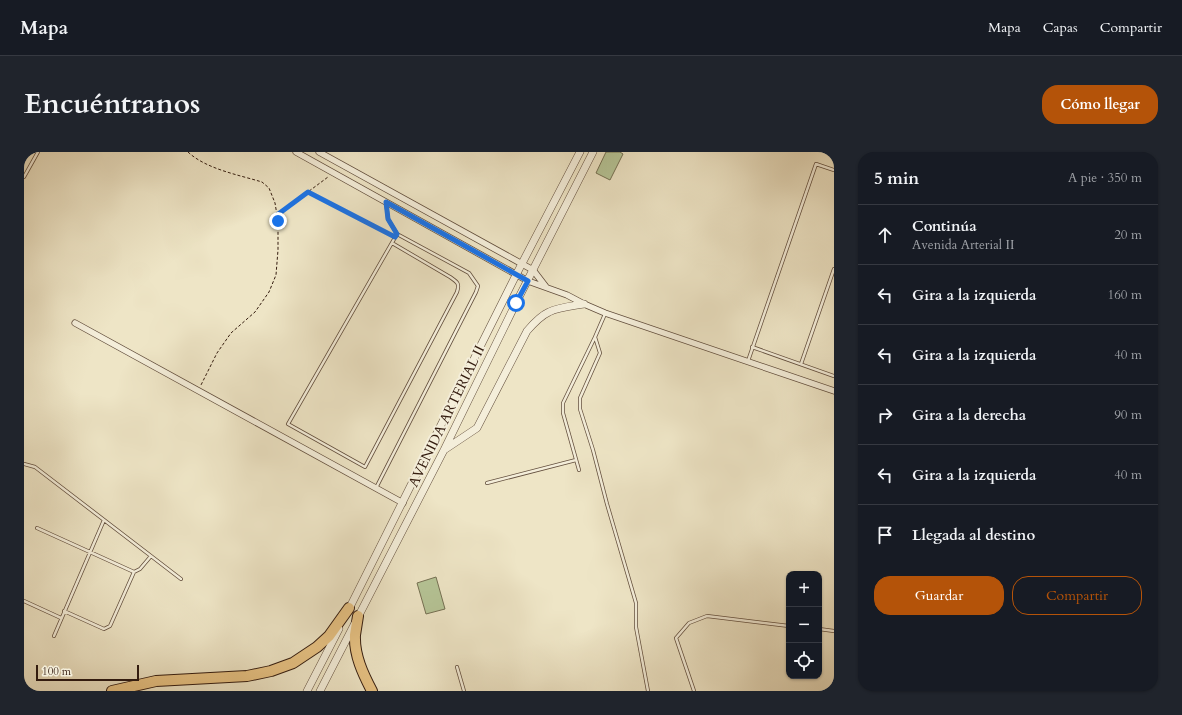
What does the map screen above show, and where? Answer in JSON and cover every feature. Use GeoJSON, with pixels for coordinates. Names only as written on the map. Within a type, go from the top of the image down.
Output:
{"type":"FeatureCollection","features":[{"type":"Feature","properties":{"kind":"highway"},"geometry":{"type":"LineString","coordinates":[[112,691],[156,681],[247,676],[271,671],[293,663],[317,647],[329,636],[349,608]]}},
{"type":"Feature","properties":{"kind":"highway"},"geometry":{"type":"LineString","coordinates":[[358,616],[355,636],[357,656],[363,675],[372,691]]}},
{"type":"Feature","properties":{"kind":"street"},"geometry":{"type":"LineString","coordinates":[[296,152],[528,281],[567,294],[584,304],[605,313],[834,391]]}},
{"type":"Feature","properties":{"kind":"street"},"geometry":{"type":"LineString","coordinates":[[318,152],[533,270],[546,287]]}},
{"type":"Feature","properties":{"kind":"street","name":"AVENIDA ARTERIAL II"},"geometry":{"type":"LineString","coordinates":[[306,691],[403,503],[516,275],[580,152]]}},
{"type":"Feature","properties":{"kind":"street","name":"AVENIDA ARTERIAL II"},"geometry":{"type":"LineString","coordinates":[[320,691],[444,450],[593,152]]}},
{"type":"Feature","properties":{"kind":"street"},"geometry":{"type":"LineString","coordinates":[[444,450],[478,428],[527,331],[537,320],[549,312],[564,307],[584,304]]}},
{"type":"Feature","properties":{"kind":"street"},"geometry":{"type":"LineString","coordinates":[[75,322],[403,503]]}},
{"type":"Feature","properties":{"kind":"lane"},"geometry":{"type":"LineString","coordinates":[[24,177],[38,152]]}},
{"type":"Feature","properties":{"kind":"lane"},"geometry":{"type":"LineString","coordinates":[[748,361],[816,164],[834,170]]}},
{"type":"Feature","properties":{"kind":"lane"},"geometry":{"type":"LineString","coordinates":[[376,488],[478,286],[469,272],[396,235],[388,219],[386,202]]}},
{"type":"Feature","properties":{"kind":"lane"},"geometry":{"type":"LineString","coordinates":[[392,243],[450,277],[457,282],[459,287],[365,467],[288,424],[396,235]]}},
{"type":"Feature","properties":{"kind":"lane"},"geometry":{"type":"LineString","coordinates":[[801,364],[834,269]]}},
{"type":"Feature","properties":{"kind":"lane"},"geometry":{"type":"LineString","coordinates":[[579,470],[563,413],[563,403],[605,313]]}},
{"type":"Feature","properties":{"kind":"lane"},"geometry":{"type":"LineString","coordinates":[[595,337],[600,353],[580,398],[580,409],[636,603],[636,627],[648,691]]}},
{"type":"Feature","properties":{"kind":"lane"},"geometry":{"type":"LineString","coordinates":[[752,347],[834,376]]}},
{"type":"Feature","properties":{"kind":"lane"},"geometry":{"type":"LineString","coordinates":[[488,484],[576,460]]}},
{"type":"Feature","properties":{"kind":"lane"},"geometry":{"type":"LineString","coordinates":[[24,464],[34,467],[181,579]]}},
{"type":"Feature","properties":{"kind":"lane"},"geometry":{"type":"LineString","coordinates":[[54,636],[104,520]]}},
{"type":"Feature","properties":{"kind":"lane"},"geometry":{"type":"LineString","coordinates":[[37,528],[134,572]]}},
{"type":"Feature","properties":{"kind":"lane"},"geometry":{"type":"LineString","coordinates":[[64,611],[104,629],[110,626],[134,572],[140,569],[151,556]]}},
{"type":"Feature","properties":{"kind":"lane"},"geometry":{"type":"LineString","coordinates":[[24,601],[61,618]]}},
{"type":"Feature","properties":{"kind":"lane"},"geometry":{"type":"LineString","coordinates":[[694,691],[676,638],[689,622],[707,616],[786,626]]}},
{"type":"Feature","properties":{"kind":"lane"},"geometry":{"type":"LineString","coordinates":[[822,629],[834,631]]}},
{"type":"Feature","properties":{"kind":"lane"},"geometry":{"type":"LineString","coordinates":[[457,668],[464,691]]}},
{"type":"Feature","properties":{"kind":"path"},"geometry":{"type":"LineString","coordinates":[[188,152],[208,165],[262,182],[269,188],[278,221],[276,275],[269,292],[255,312],[231,332],[217,353],[199,391]]}},
{"type":"Feature","properties":{"kind":"path"},"geometry":{"type":"LineString","coordinates":[[277,215],[334,173]]}},
{"type":"Feature","properties":{"kind":"path"},"geometry":{"type":"LineString","coordinates":[[308,192],[396,235]]}},
{"type":"Feature","properties":{"kind":"green space"},"geometry":{"type":"Polygon","coordinates":[[[606,152],[620,152],[623,154],[610,180],[596,173],[606,152]]]}},
{"type":"Feature","properties":{"kind":"green space"},"geometry":{"type":"Polygon","coordinates":[[[436,577],[445,609],[426,614],[417,583],[436,577]]]}},
{"type":"Feature","properties":{"kind":"route"},"geometry":{"type":"LineString","coordinates":[[278,221],[277,215],[308,192],[395,237],[397,234],[388,219],[386,202],[528,281],[516,303]]}}]}
